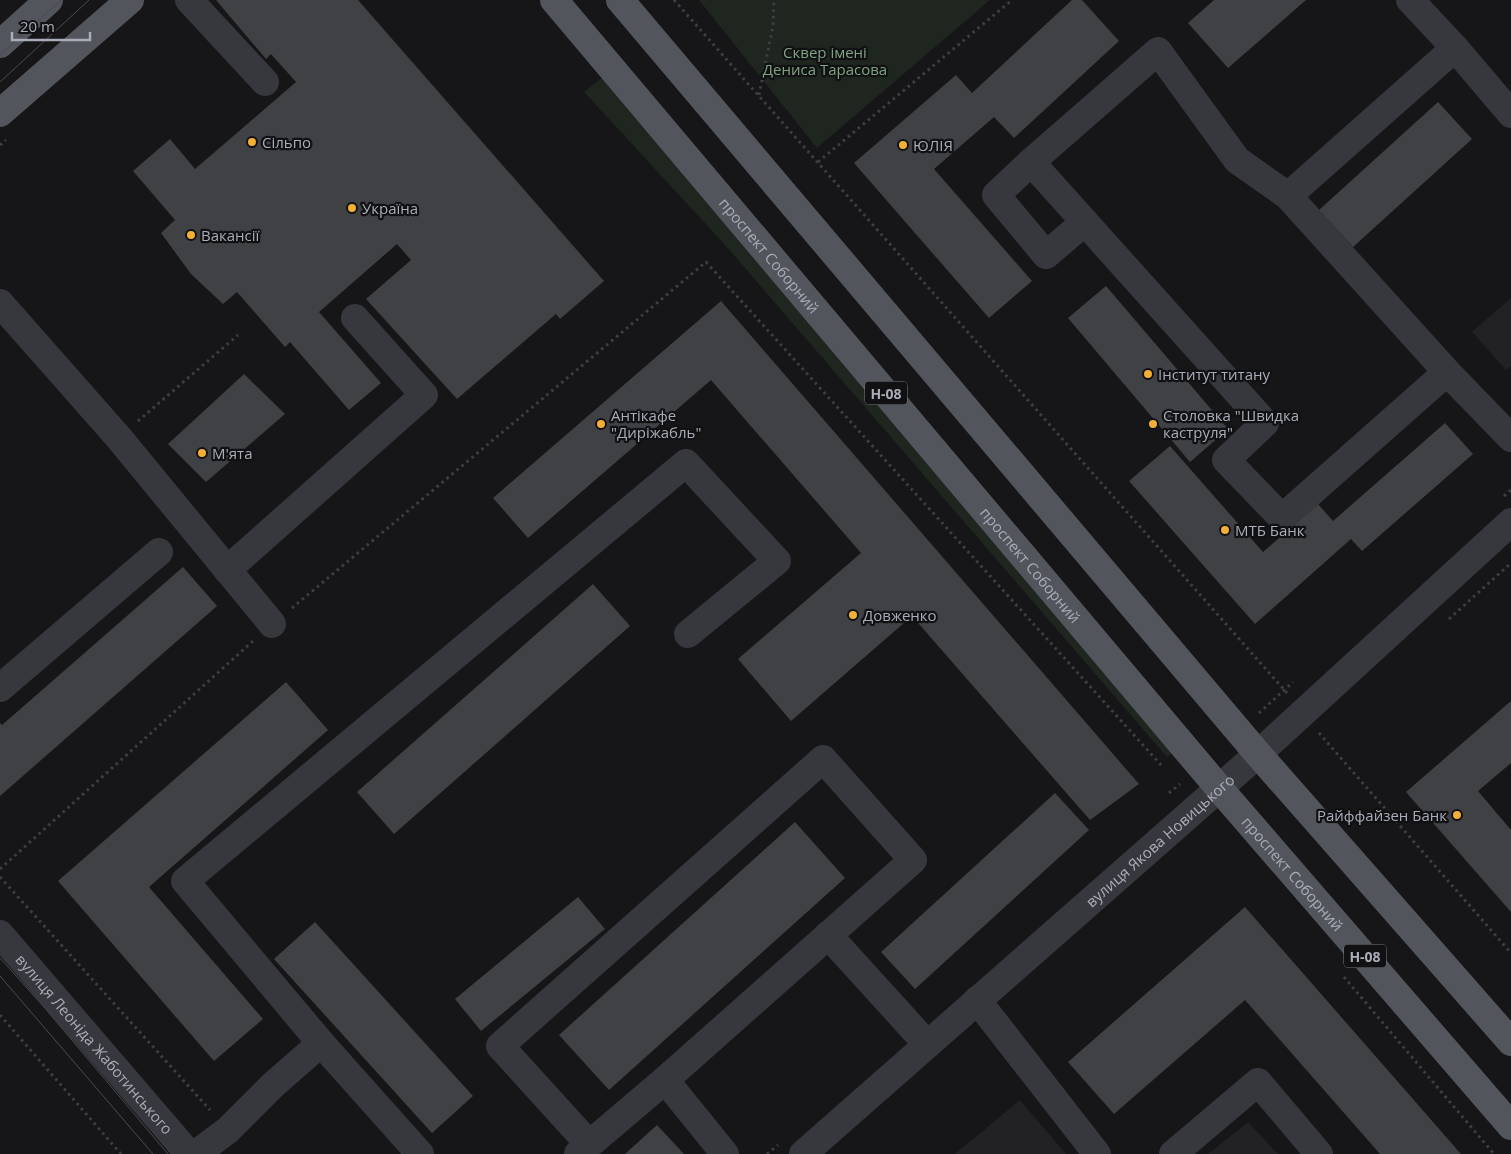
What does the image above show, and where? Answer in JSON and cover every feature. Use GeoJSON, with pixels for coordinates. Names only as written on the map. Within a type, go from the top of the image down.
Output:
{"type":"FeatureCollection","features":[{"type":"Feature","properties":{"kind":"main road"},"geometry":{"type":"LineString","coordinates":[[0,44],[49,0]]}},
{"type":"Feature","properties":{"kind":"main road"},"geometry":{"type":"LineString","coordinates":[[0,114],[130,0]]}},
{"type":"Feature","properties":{"kind":"main road","name":"проспект Соборний"},"geometry":{"type":"LineString","coordinates":[[554,0],[1218,787],[1511,1126]]}},
{"type":"Feature","properties":{"kind":"main road"},"geometry":{"type":"LineString","coordinates":[[620,0],[1258,754],[1511,1042]]}},
{"type":"Feature","properties":{"kind":"street"},"geometry":{"type":"LineString","coordinates":[[190,0],[265,82]]}},
{"type":"Feature","properties":{"kind":"street"},"geometry":{"type":"LineString","coordinates":[[1410,0],[1455,48],[1511,114]]}},
{"type":"Feature","properties":{"kind":"street"},"geometry":{"type":"LineString","coordinates":[[1288,196],[1455,48]]}},
{"type":"Feature","properties":{"kind":"street"},"geometry":{"type":"LineString","coordinates":[[1085,222],[1046,255],[996,195],[1158,51],[1237,160],[1288,196],[1447,372],[1511,438]]}},
{"type":"Feature","properties":{"kind":"street"},"geometry":{"type":"LineString","coordinates":[[1031,162],[1265,423],[1226,460],[1282,518],[1447,372]]}},
{"type":"Feature","properties":{"kind":"street"},"geometry":{"type":"LineString","coordinates":[[0,303],[119,438],[272,624]]}},
{"type":"Feature","properties":{"kind":"street"},"geometry":{"type":"LineString","coordinates":[[227,570],[424,395],[355,318]]}},
{"type":"Feature","properties":{"kind":"street"},"geometry":{"type":"LineString","coordinates":[[420,1154],[320,1043],[185,881],[686,463],[777,561],[688,634]]}},
{"type":"Feature","properties":{"kind":"street","name":"вулиця Якова Новицького"},"geometry":{"type":"LineString","coordinates":[[803,1154],[1218,787],[1258,754],[1511,522]]}},
{"type":"Feature","properties":{"kind":"street"},"geometry":{"type":"LineString","coordinates":[[0,688],[159,552]]}},
{"type":"Feature","properties":{"kind":"street"},"geometry":{"type":"LineString","coordinates":[[822,759],[913,860],[665,1080],[584,1149],[500,1046],[822,759]]}},
{"type":"Feature","properties":{"kind":"street","name":"вулиця Леоніда Жаботинського"},"geometry":{"type":"LineString","coordinates":[[0,934],[189,1154]]}},
{"type":"Feature","properties":{"kind":"street"},"geometry":{"type":"LineString","coordinates":[[828,935],[927,1044]]}},
{"type":"Feature","properties":{"kind":"street"},"geometry":{"type":"LineString","coordinates":[[977,1000],[1097,1154]]}},
{"type":"Feature","properties":{"kind":"street"},"geometry":{"type":"LineString","coordinates":[[196,1154],[228,1130],[273,1085],[320,1043]]}},
{"type":"Feature","properties":{"kind":"street"},"geometry":{"type":"LineString","coordinates":[[665,1080],[725,1154]]}},
{"type":"Feature","properties":{"kind":"street"},"geometry":{"type":"LineString","coordinates":[[1173,1154],[1258,1082],[1319,1154]]}},
{"type":"Feature","properties":{"kind":"path"},"geometry":{"type":"LineString","coordinates":[[674,0],[1278,680],[1319,734],[1511,953]]}},
{"type":"Feature","properties":{"kind":"path"},"geometry":{"type":"LineString","coordinates":[[759,96],[773,26],[774,0]]}},
{"type":"Feature","properties":{"kind":"path"},"geometry":{"type":"LineString","coordinates":[[818,162],[1012,0]]}},
{"type":"Feature","properties":{"kind":"path"},"geometry":{"type":"LineString","coordinates":[[0,869],[272,624],[706,262],[1165,770]]}},
{"type":"Feature","properties":{"kind":"path"},"geometry":{"type":"LineString","coordinates":[[119,438],[238,335]]}},
{"type":"Feature","properties":{"kind":"path"},"geometry":{"type":"LineString","coordinates":[[1179,784],[1198,805]]}},
{"type":"Feature","properties":{"kind":"path"},"geometry":{"type":"LineString","coordinates":[[0,877],[228,1130]]}},
{"type":"Feature","properties":{"kind":"path"},"geometry":{"type":"LineString","coordinates":[[1341,974],[1494,1154]]}},
{"type":"Feature","properties":{"kind":"path"},"geometry":{"type":"LineString","coordinates":[[0,1015],[121,1154]]}},
{"type":"Feature","properties":{"kind":"shaded area"},"geometry":{"type":"Polygon","coordinates":[[[1511,298],[1511,366],[1506,370],[1472,332],[1511,298]]]}},
{"type":"Feature","properties":{"kind":"shaded area"},"geometry":{"type":"Polygon","coordinates":[[[1020,1100],[1066,1154],[955,1154],[1020,1100]]]}},
{"type":"Feature","properties":{"kind":"shaded area"},"geometry":{"type":"Polygon","coordinates":[[[1248,1122],[1278,1154],[1208,1154],[1248,1122]]]}},
{"type":"Feature","properties":{"kind":"green space","name":"Сквер імені Дениса Тарасова"},"geometry":{"type":"Polygon","coordinates":[[[699,0],[990,0],[817,148],[699,0]]]}},
{"type":"Feature","properties":{"kind":"green space"},"geometry":{"type":"Polygon","coordinates":[[[604,76],[1178,749],[1167,757],[726,246],[584,92],[604,76]]]}},
{"type":"Feature","properties":{"kind":"building","name":"Україна"},"geometry":{"type":"Polygon","coordinates":[[[216,0],[358,0],[604,281],[560,319],[556,314],[457,399],[366,299],[411,260],[397,244],[319,312],[381,383],[349,410],[290,342],[285,347],[237,292],[223,304],[191,274],[161,233],[175,220],[133,171],[170,139],[195,169],[296,82],[271,54],[266,59],[216,0]]]}},
{"type":"Feature","properties":{"kind":"building"},"geometry":{"type":"Polygon","coordinates":[[[1072,0],[1082,0],[1119,41],[1014,138],[994,117],[934,169],[1032,281],[989,318],[854,163],[956,75],[972,93],[1072,0]]]}},
{"type":"Feature","properties":{"kind":"building"},"geometry":{"type":"Polygon","coordinates":[[[1214,0],[1306,0],[1228,68],[1188,23],[1214,0]]]}},
{"type":"Feature","properties":{"kind":"building"},"geometry":{"type":"Polygon","coordinates":[[[1438,102],[1472,139],[1353,247],[1319,210],[1438,102]]]}},
{"type":"Feature","properties":{"kind":"building","name":"Інститут титану"},"geometry":{"type":"Polygon","coordinates":[[[1106,286],[1228,429],[1190,462],[1068,318],[1106,286]]]}},
{"type":"Feature","properties":{"kind":"building"},"geometry":{"type":"Polygon","coordinates":[[[721,301],[1139,784],[1090,820],[912,616],[791,721],[738,659],[861,553],[711,380],[528,538],[493,498],[721,301]]]}},
{"type":"Feature","properties":{"kind":"building"},"geometry":{"type":"Polygon","coordinates":[[[244,374],[285,414],[206,482],[168,444],[244,374]]]}},
{"type":"Feature","properties":{"kind":"building"},"geometry":{"type":"Polygon","coordinates":[[[1445,423],[1473,454],[1362,551],[1351,539],[1255,624],[1129,481],[1170,446],[1263,552],[1318,504],[1333,521],[1445,423]]]}},
{"type":"Feature","properties":{"kind":"building"},"geometry":{"type":"Polygon","coordinates":[[[183,567],[217,606],[0,796],[0,723],[2,725],[183,567]]]}},
{"type":"Feature","properties":{"kind":"building"},"geometry":{"type":"Polygon","coordinates":[[[593,584],[630,626],[394,834],[357,792],[593,584]]]}},
{"type":"Feature","properties":{"kind":"building"},"geometry":{"type":"Polygon","coordinates":[[[286,682],[328,730],[149,887],[263,1019],[214,1061],[58,881],[286,682]]]}},
{"type":"Feature","properties":{"kind":"building"},"geometry":{"type":"Polygon","coordinates":[[[1511,701],[1511,763],[1478,791],[1511,830],[1511,912],[1406,792],[1511,701]]]}},
{"type":"Feature","properties":{"kind":"building"},"geometry":{"type":"Polygon","coordinates":[[[1055,793],[1089,830],[915,989],[881,952],[1055,793]]]}},
{"type":"Feature","properties":{"kind":"building"},"geometry":{"type":"Polygon","coordinates":[[[795,822],[845,878],[609,1090],[559,1035],[795,822]]]}},
{"type":"Feature","properties":{"kind":"building"},"geometry":{"type":"Polygon","coordinates":[[[578,897],[605,929],[481,1031],[455,999],[578,897]]]}},
{"type":"Feature","properties":{"kind":"building"},"geometry":{"type":"Polygon","coordinates":[[[1245,907],[1461,1154],[1380,1154],[1245,1000],[1114,1114],[1068,1062],[1245,907]]]}},
{"type":"Feature","properties":{"kind":"building"},"geometry":{"type":"Polygon","coordinates":[[[315,922],[473,1096],[432,1133],[274,959],[315,922]]]}},
{"type":"Feature","properties":{"kind":"building"},"geometry":{"type":"Polygon","coordinates":[[[657,1125],[684,1154],[625,1154],[657,1125]]]}},
{"type":"Feature","properties":{"kind":"tram line"},"geometry":{"type":"LineString","coordinates":[[0,55],[61,0]]}},
{"type":"Feature","properties":{"kind":"tram line"},"geometry":{"type":"LineString","coordinates":[[0,82],[89,0]]}},
{"type":"Feature","properties":{"kind":"tram line"},"geometry":{"type":"LineString","coordinates":[[0,958],[44,1007],[168,1154]]}},
{"type":"Feature","properties":{"kind":"tram line"},"geometry":{"type":"LineString","coordinates":[[0,976],[153,1154]]}},
{"type":"Feature","properties":{"kind":"place","name":"Сільпо"},"geometry":{"type":"Point","coordinates":[252,142]}},
{"type":"Feature","properties":{"kind":"place","name":"ЮЛІЯ"},"geometry":{"type":"Point","coordinates":[903,145]}},
{"type":"Feature","properties":{"kind":"place","name":"Україна"},"geometry":{"type":"Point","coordinates":[352,208]}},
{"type":"Feature","properties":{"kind":"place","name":"Вакансії"},"geometry":{"type":"Point","coordinates":[191,235]}},
{"type":"Feature","properties":{"kind":"place","name":"Інститут титану"},"geometry":{"type":"Point","coordinates":[1148,374]}},
{"type":"Feature","properties":{"kind":"place","name":"Антiкафе \"Дирiжабль\""},"geometry":{"type":"Point","coordinates":[601,424]}},
{"type":"Feature","properties":{"kind":"place","name":"Столовка \"Швидка каструля\""},"geometry":{"type":"Point","coordinates":[1153,424]}},
{"type":"Feature","properties":{"kind":"place","name":"М'ята"},"geometry":{"type":"Point","coordinates":[202,453]}},
{"type":"Feature","properties":{"kind":"place","name":"МТБ Банк"},"geometry":{"type":"Point","coordinates":[1225,530]}},
{"type":"Feature","properties":{"kind":"place","name":"Довженко"},"geometry":{"type":"Point","coordinates":[853,615]}},
{"type":"Feature","properties":{"kind":"place","name":"Райффайзен Банк"},"geometry":{"type":"Point","coordinates":[1457,815]}}]}
